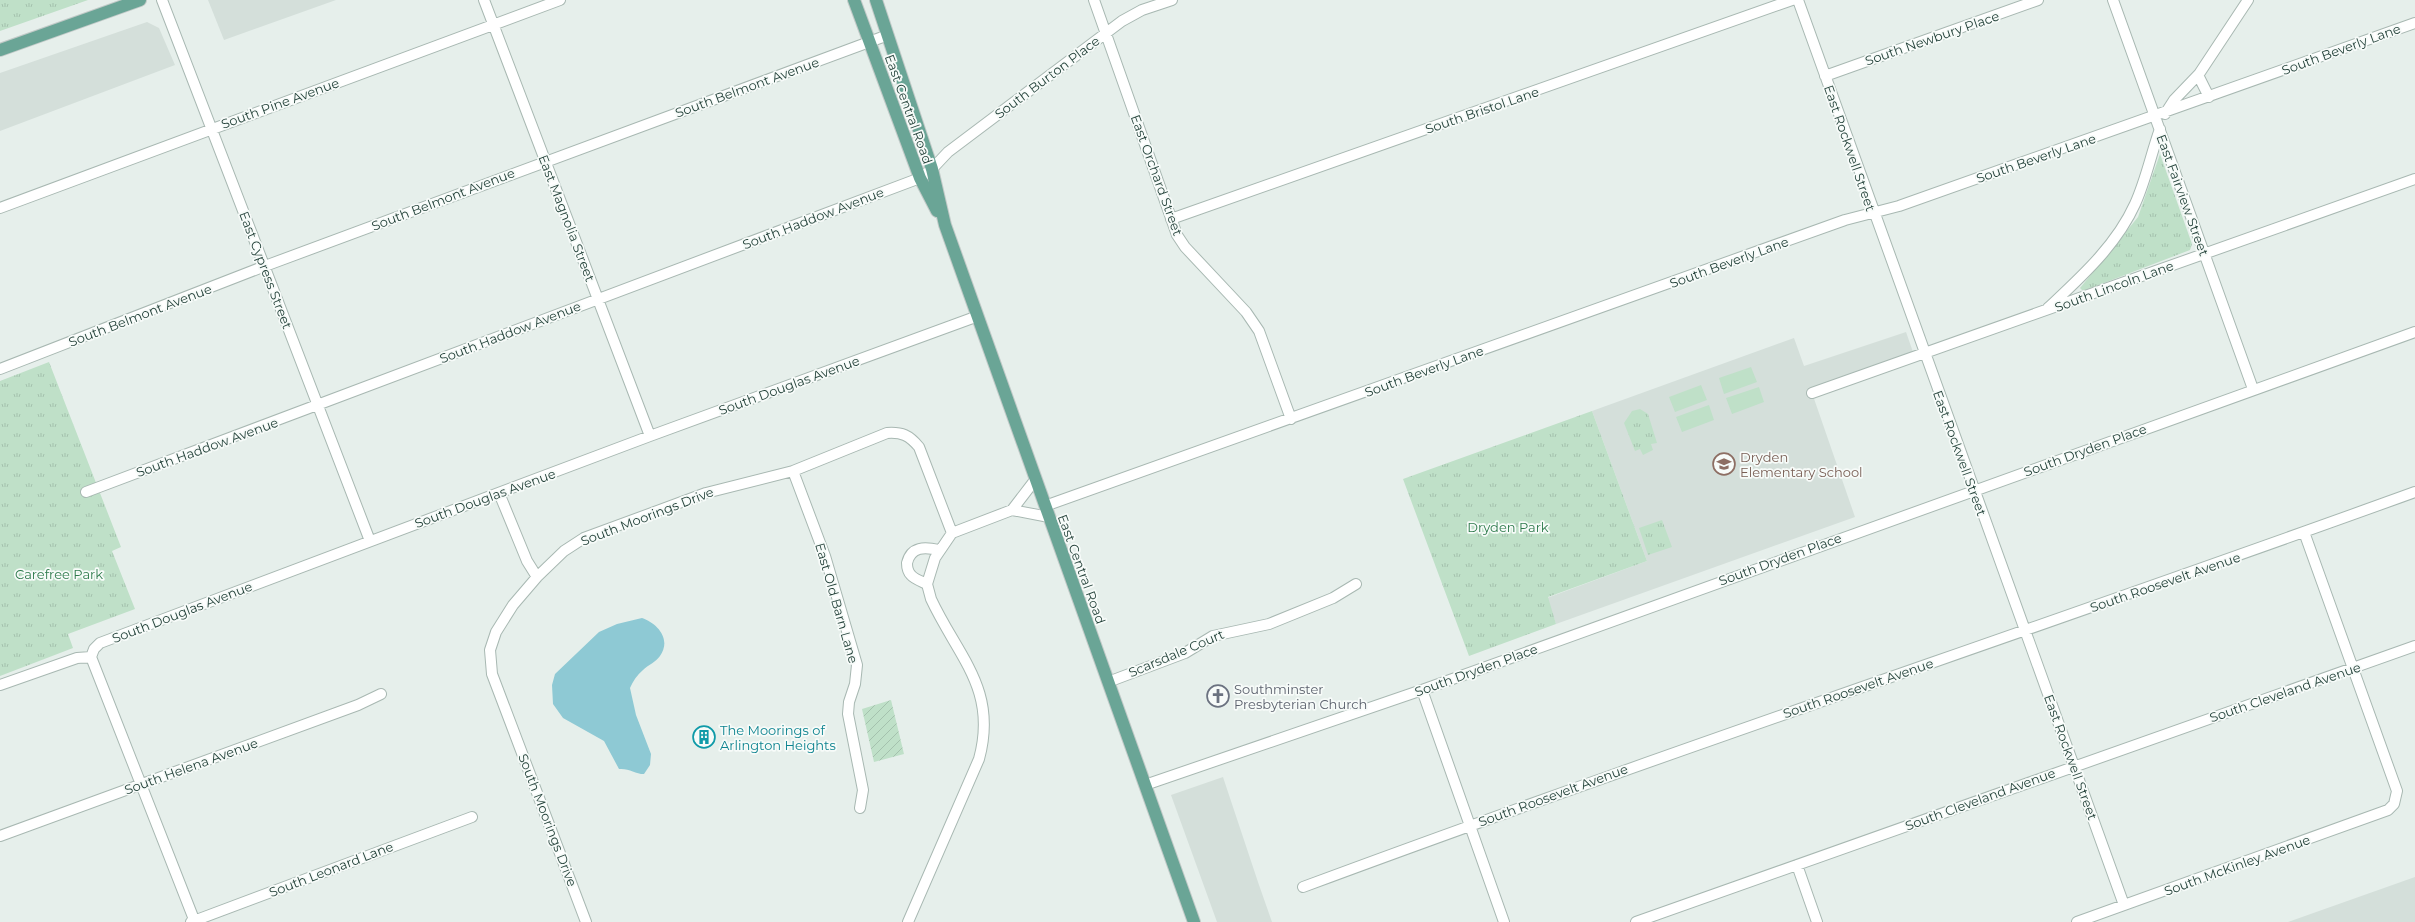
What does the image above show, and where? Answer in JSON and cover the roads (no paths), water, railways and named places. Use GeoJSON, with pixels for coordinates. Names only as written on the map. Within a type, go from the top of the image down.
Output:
{"type":"FeatureCollection","features":[{"type":"Feature","properties":{"kind":"main road"},"geometry":{"type":"LineString","coordinates":[[0,50],[140,0]]}},
{"type":"Feature","properties":{"kind":"main road","name":"East Central Road"},"geometry":{"type":"LineString","coordinates":[[854,0],[920,178],[945,225]]}},
{"type":"Feature","properties":{"kind":"main road","name":"East Central Road"},"geometry":{"type":"LineString","coordinates":[[876,0],[932,169],[945,225],[1194,922]]}},
{"type":"Feature","properties":{"kind":"street","name":"East Cypress Street"},"geometry":{"type":"LineString","coordinates":[[162,0],[370,541]]}},
{"type":"Feature","properties":{"kind":"street","name":"East Magnolia Street"},"geometry":{"type":"LineString","coordinates":[[484,0],[650,436]]}},
{"type":"Feature","properties":{"kind":"street","name":"South Pine Avenue"},"geometry":{"type":"LineString","coordinates":[[0,208],[560,0]]}},
{"type":"Feature","properties":{"kind":"street","name":"East Orchard Street"},"geometry":{"type":"LineString","coordinates":[[1094,0],[1177,235],[1185,247],[1246,312],[1259,331],[1290,419]]}},
{"type":"Feature","properties":{"kind":"street","name":"South Burton Place"},"geometry":{"type":"LineString","coordinates":[[932,169],[948,152],[1105,33],[1142,10],[1172,0]]}},
{"type":"Feature","properties":{"kind":"street","name":"South Bristol Lane"},"geometry":{"type":"LineString","coordinates":[[1171,219],[1792,0]]}},
{"type":"Feature","properties":{"kind":"street","name":"East Rockwell Street"},"geometry":{"type":"LineString","coordinates":[[1798,0],[1873,214],[2124,905]]}},
{"type":"Feature","properties":{"kind":"street","name":"South Newbury Place"},"geometry":{"type":"LineString","coordinates":[[1825,76],[2038,0]]}},
{"type":"Feature","properties":{"kind":"street","name":"East Fairview Street"},"geometry":{"type":"LineString","coordinates":[[2113,0],[2253,390]]}},
{"type":"Feature","properties":{"kind":"street"},"geometry":{"type":"LineString","coordinates":[[2045,311],[2103,254],[2118,233],[2135,205],[2166,112],[2174,100],[2198,75],[2248,0]]}},
{"type":"Feature","properties":{"kind":"street","name":"South Beverly Lane"},"geometry":{"type":"LineString","coordinates":[[1047,511],[1290,419],[1845,220],[1873,214],[1899,206],[2210,97],[2415,23]]}},
{"type":"Feature","properties":{"kind":"street","name":"South Belmont Avenue"},"geometry":{"type":"LineString","coordinates":[[0,369],[265,266],[888,35]]}},
{"type":"Feature","properties":{"kind":"street"},"geometry":{"type":"LineString","coordinates":[[2198,75],[2210,97]]}},
{"type":"Feature","properties":{"kind":"street","name":"South Haddow Avenue"},"geometry":{"type":"LineString","coordinates":[[86,492],[318,406],[598,298],[920,178],[932,169]]}},
{"type":"Feature","properties":{"kind":"street","name":"South Lincoln Lane"},"geometry":{"type":"LineString","coordinates":[[1812,393],[2415,179]]}},
{"type":"Feature","properties":{"kind":"street","name":"South Douglas Avenue"},"geometry":{"type":"LineString","coordinates":[[91,657],[94,649],[100,643],[650,436],[978,316]]}},
{"type":"Feature","properties":{"kind":"street","name":"South Dryden Place"},"geometry":{"type":"LineString","coordinates":[[1145,785],[1422,690],[1974,489],[2415,332]]}},
{"type":"Feature","properties":{"kind":"street","name":"South Moorings Drive"},"geometry":{"type":"LineString","coordinates":[[586,922],[492,674],[490,650],[496,632],[513,605],[538,577],[564,551],[584,538],[706,493],[793,471],[887,433],[899,432],[910,436],[919,447],[925,458],[952,533]]}},
{"type":"Feature","properties":{"kind":"street","name":"East Old Barn Lane"},"geometry":{"type":"LineString","coordinates":[[793,471],[824,556],[856,665],[848,714],[863,790],[860,808]]}},
{"type":"Feature","properties":{"kind":"street"},"geometry":{"type":"LineString","coordinates":[[1012,510],[1035,480]]}},
{"type":"Feature","properties":{"kind":"street","name":"South Roosevelt Avenue"},"geometry":{"type":"LineString","coordinates":[[1303,886],[1745,726],[2025,631],[2415,492]]}},
{"type":"Feature","properties":{"kind":"street"},"geometry":{"type":"LineString","coordinates":[[499,493],[527,561],[538,577]]}},
{"type":"Feature","properties":{"kind":"street"},"geometry":{"type":"LineString","coordinates":[[908,922],[979,759],[983,744],[985,713],[982,696],[976,682],[936,610],[927,584],[939,550],[952,533],[1012,510],[1047,511]]}},
{"type":"Feature","properties":{"kind":"street"},"geometry":{"type":"LineString","coordinates":[[2304,532],[2354,668]]}},
{"type":"Feature","properties":{"kind":"street"},"geometry":{"type":"LineString","coordinates":[[927,584],[911,576],[907,567],[909,556],[920,548],[939,550]]}},
{"type":"Feature","properties":{"kind":"street","name":"Scarsdale Court"},"geometry":{"type":"LineString","coordinates":[[1108,682],[1185,653],[1214,636],[1269,624],[1333,598],[1356,584]]}},
{"type":"Feature","properties":{"kind":"street","name":"South Cleveland Avenue"},"geometry":{"type":"LineString","coordinates":[[1636,922],[2415,646]]}},
{"type":"Feature","properties":{"kind":"street"},"geometry":{"type":"LineString","coordinates":[[0,685],[77,658],[91,657],[194,922]]}},
{"type":"Feature","properties":{"kind":"street","name":"South McKinley Avenue"},"geometry":{"type":"LineString","coordinates":[[2077,922],[2388,810],[2394,804],[2397,790],[2354,668]]}},
{"type":"Feature","properties":{"kind":"street"},"geometry":{"type":"LineString","coordinates":[[1422,690],[1504,922]]}},
{"type":"Feature","properties":{"kind":"street","name":"South Helena Avenue"},"geometry":{"type":"LineString","coordinates":[[0,836],[358,705],[381,694]]}},
{"type":"Feature","properties":{"kind":"street","name":"South Leonard Lane"},"geometry":{"type":"LineString","coordinates":[[194,922],[472,817]]}},
{"type":"Feature","properties":{"kind":"street"},"geometry":{"type":"LineString","coordinates":[[1797,865],[1817,922]]}},
{"type":"Feature","properties":{"kind":"water"},"geometry":{"type":"Polygon","coordinates":[[[642,618],[653,624],[661,632],[664,638],[663,650],[660,656],[639,674],[630,688],[636,715],[651,754],[650,765],[644,774],[626,769],[619,769],[604,741],[563,718],[553,704],[552,685],[555,674],[599,632],[617,624],[642,618]]]}},
{"type":"Feature","properties":{"kind":"place","name":"Dryden Elementary School"},"geometry":{"type":"Point","coordinates":[1724,464]}},
{"type":"Feature","properties":{"kind":"place","name":"Southminster Presbyterian Church"},"geometry":{"type":"Point","coordinates":[1218,696]}},
{"type":"Feature","properties":{"kind":"place","name":"The Moorings of Arlington Heights"},"geometry":{"type":"Point","coordinates":[704,737]}},
{"type":"Feature","properties":{"kind":"park label","name":"Dryden Park"},"geometry":{"type":"Point","coordinates":[1508,527]}},
{"type":"Feature","properties":{"kind":"park label","name":"Carefree Park"},"geometry":{"type":"Point","coordinates":[59,574]}}]}
